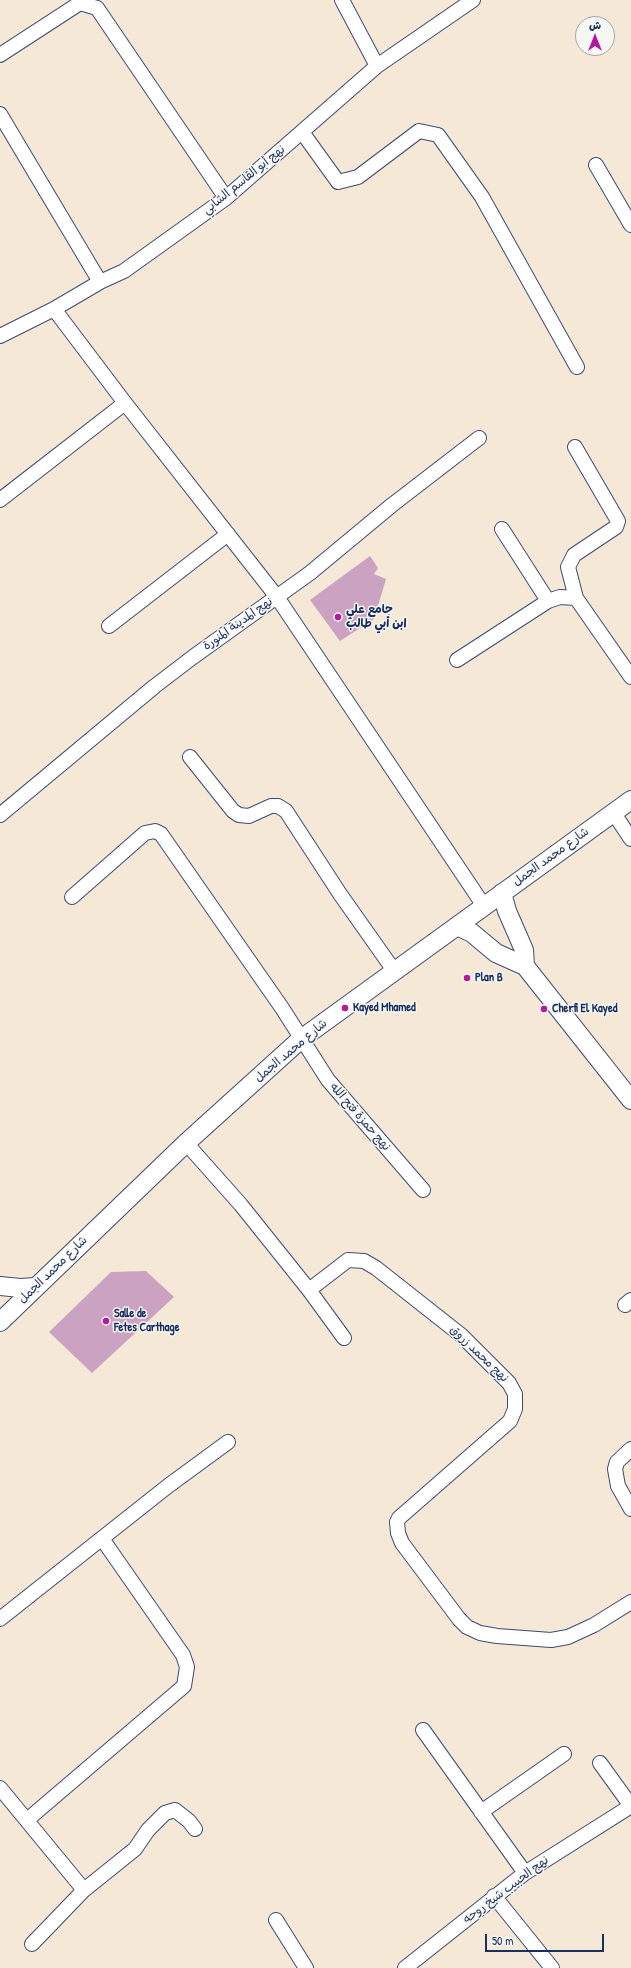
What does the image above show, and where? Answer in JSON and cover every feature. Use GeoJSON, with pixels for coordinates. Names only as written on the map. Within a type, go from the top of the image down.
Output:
{"type":"FeatureCollection","features":[{"type":"Feature","properties":{"kind":"street"},"geometry":{"type":"LineString","coordinates":[[342,0],[377,66]]}},
{"type":"Feature","properties":{"kind":"street","name":"نهج أبو القاسم الشابي"},"geometry":{"type":"LineString","coordinates":[[0,336],[54,309],[100,282],[124,271],[226,198],[377,66],[473,0]]}},
{"type":"Feature","properties":{"kind":"street"},"geometry":{"type":"LineString","coordinates":[[0,55],[80,3],[97,8],[226,198]]}},
{"type":"Feature","properties":{"kind":"street"},"geometry":{"type":"LineString","coordinates":[[0,114],[100,282]]}},
{"type":"Feature","properties":{"kind":"street"},"geometry":{"type":"LineString","coordinates":[[302,132],[338,182],[358,177],[419,131],[438,135],[482,197],[577,367]]}},
{"type":"Feature","properties":{"kind":"street"},"geometry":{"type":"LineString","coordinates":[[596,165],[631,225]]}},
{"type":"Feature","properties":{"kind":"street"},"geometry":{"type":"LineString","coordinates":[[54,309],[125,403],[277,597],[484,906]]}},
{"type":"Feature","properties":{"kind":"street"},"geometry":{"type":"LineString","coordinates":[[0,500],[125,403]]}},
{"type":"Feature","properties":{"kind":"street","name":"نهج المدينة المنورة"},"geometry":{"type":"LineString","coordinates":[[0,814],[193,656],[310,572],[392,505],[479,438]]}},
{"type":"Feature","properties":{"kind":"street"},"geometry":{"type":"LineString","coordinates":[[575,447],[618,521],[616,527],[574,555],[568,567],[576,598],[631,677]]}},
{"type":"Feature","properties":{"kind":"street"},"geometry":{"type":"LineString","coordinates":[[502,529],[548,601]]}},
{"type":"Feature","properties":{"kind":"street"},"geometry":{"type":"LineString","coordinates":[[109,626],[228,534]]}},
{"type":"Feature","properties":{"kind":"street"},"geometry":{"type":"LineString","coordinates":[[457,660],[548,601],[560,597],[576,598]]}},
{"type":"Feature","properties":{"kind":"street"},"geometry":{"type":"LineString","coordinates":[[190,757],[233,811],[239,815],[249,816],[271,806],[278,806],[286,811],[340,894],[395,972]]}},
{"type":"Feature","properties":{"kind":"street","name":"شارع محمد الجمل"},"geometry":{"type":"LineString","coordinates":[[2,1315],[36,1287],[186,1143],[301,1039],[631,800]]}},
{"type":"Feature","properties":{"kind":"street"},"geometry":{"type":"LineString","coordinates":[[613,812],[631,839]]}},
{"type":"Feature","properties":{"kind":"street","name":"نهج حمزة فتح الله"},"geometry":{"type":"LineString","coordinates":[[72,897],[145,833],[155,831],[161,834],[282,1008],[328,1080],[423,1190]]}},
{"type":"Feature","properties":{"kind":"street"},"geometry":{"type":"LineString","coordinates":[[502,893],[507,911],[524,950],[525,966]]}},
{"type":"Feature","properties":{"kind":"street"},"geometry":{"type":"LineString","coordinates":[[457,926],[472,933],[496,953],[525,966],[629,1091]]}},
{"type":"Feature","properties":{"kind":"street"},"geometry":{"type":"LineString","coordinates":[[186,1143],[241,1205],[309,1290],[344,1338]]}},
{"type":"Feature","properties":{"kind":"street","name":"نهج محمد زروق"},"geometry":{"type":"LineString","coordinates":[[309,1290],[348,1260],[364,1261],[376,1268],[461,1335],[509,1383],[515,1394],[515,1409],[510,1421],[399,1518],[397,1526],[402,1543],[459,1619],[467,1627],[480,1633],[498,1636],[551,1640],[568,1637],[594,1626],[631,1602]]}},
{"type":"Feature","properties":{"kind":"street"},"geometry":{"type":"LineString","coordinates":[[0,1286],[20,1288],[36,1287]]}},
{"type":"Feature","properties":{"kind":"street"},"geometry":{"type":"LineString","coordinates":[[0,1619],[103,1540],[168,1486],[228,1442]]}},
{"type":"Feature","properties":{"kind":"street"},"geometry":{"type":"LineString","coordinates":[[631,1449],[617,1462],[615,1478],[631,1509]]}},
{"type":"Feature","properties":{"kind":"street"},"geometry":{"type":"LineString","coordinates":[[27,1820],[184,1686],[187,1667],[183,1654],[103,1540]]}},
{"type":"Feature","properties":{"kind":"street"},"geometry":{"type":"LineString","coordinates":[[422,1730],[525,1873]]}},
{"type":"Feature","properties":{"kind":"street"},"geometry":{"type":"LineString","coordinates":[[481,1812],[564,1754]]}},
{"type":"Feature","properties":{"kind":"street"},"geometry":{"type":"LineString","coordinates":[[600,1762],[631,1806]]}},
{"type":"Feature","properties":{"kind":"street"},"geometry":{"type":"LineString","coordinates":[[0,1788],[84,1890]]}},
{"type":"Feature","properties":{"kind":"street","name":"نهج الحبيب شيخ روحه"},"geometry":{"type":"LineString","coordinates":[[405,1968],[422,1963],[494,1896],[525,1873],[631,1806]]}},
{"type":"Feature","properties":{"kind":"street"},"geometry":{"type":"LineString","coordinates":[[32,1944],[84,1890],[135,1849],[148,1830],[164,1813],[175,1810],[189,1821],[195,1829]]}},
{"type":"Feature","properties":{"kind":"street"},"geometry":{"type":"LineString","coordinates":[[494,1896],[552,1968]]}},
{"type":"Feature","properties":{"kind":"street"},"geometry":{"type":"LineString","coordinates":[[276,1920],[306,1968]]}},
{"type":"Feature","properties":{"kind":"building"},"geometry":{"type":"Polygon","coordinates":[[[370,556],[378,568],[374,574],[386,579],[374,619],[340,641],[310,600],[370,556]]]}},
{"type":"Feature","properties":{"kind":"building"},"geometry":{"type":"Polygon","coordinates":[[[146,1271],[174,1297],[92,1373],[49,1332],[111,1272],[146,1271]]]}},
{"type":"Feature","properties":{"kind":"place","name":"جامع علي ابن أبي طالب"},"geometry":{"type":"Point","coordinates":[338,617]}},
{"type":"Feature","properties":{"kind":"place","name":"Plan B"},"geometry":{"type":"Point","coordinates":[467,978]}},
{"type":"Feature","properties":{"kind":"place","name":"Kayed Mhamed"},"geometry":{"type":"Point","coordinates":[345,1008]}},
{"type":"Feature","properties":{"kind":"place","name":"Cherfi El Kayed"},"geometry":{"type":"Point","coordinates":[544,1009]}},
{"type":"Feature","properties":{"kind":"place","name":"Salle de Fetes Carthage"},"geometry":{"type":"Point","coordinates":[106,1321]}}]}
